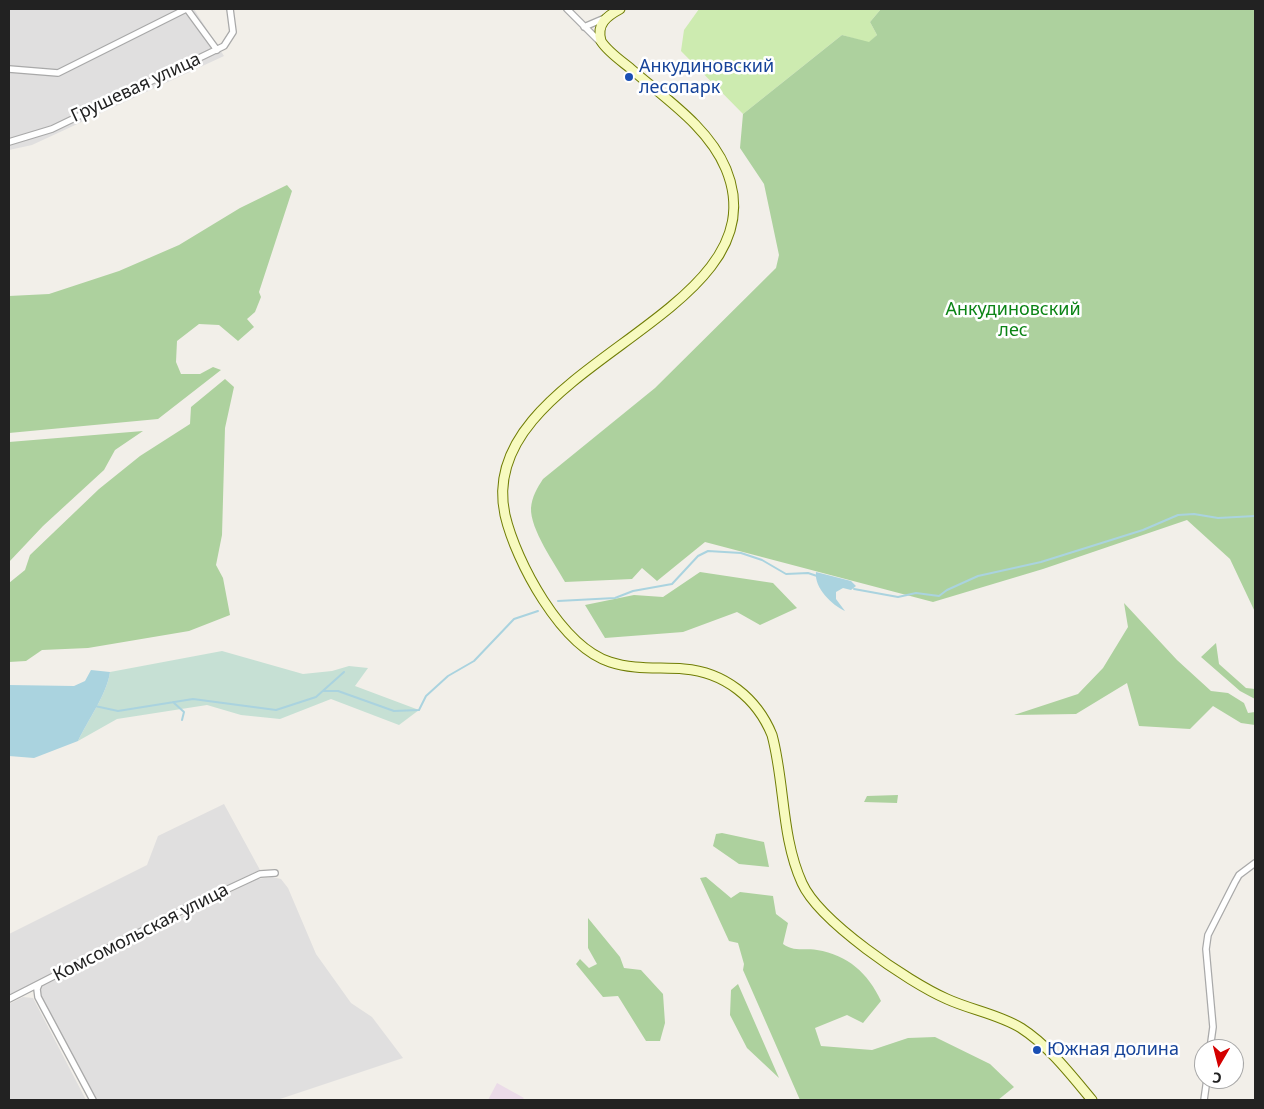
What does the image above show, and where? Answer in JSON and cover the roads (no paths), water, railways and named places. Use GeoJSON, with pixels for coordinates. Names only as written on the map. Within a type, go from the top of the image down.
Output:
{"type":"FeatureCollection","features":[{"type":"Feature","properties":{"kind":"street"},"geometry":{"type":"LineString","coordinates":[[9,69],[58,73],[186,9],[217,50]]}},
{"type":"Feature","properties":{"kind":"street","name":"Грушевая улица"},"geometry":{"type":"LineString","coordinates":[[9,142],[52,129],[224,46],[234,32],[230,9]]}},
{"type":"Feature","properties":{"kind":"street"},"geometry":{"type":"LineString","coordinates":[[567,9],[604,46],[690,120],[716,150],[727,171],[733,192],[731,228],[720,256],[695,286],[575,381],[522,434],[511,453],[503,484],[505,513],[517,548],[554,616],[584,649],[616,664],[645,668],[685,669],[711,674],[730,684],[749,699],[763,717],[772,735],[793,858],[802,883],[814,903],[838,926],[920,986],[950,1000],[1004,1019],[1030,1034],[1057,1060],[1092,1100]]}},
{"type":"Feature","properties":{"kind":"street"},"geometry":{"type":"LineString","coordinates":[[584,27],[620,9]]}},
{"type":"Feature","properties":{"kind":"street"},"geometry":{"type":"LineString","coordinates":[[604,46],[599,31],[607,16]]}},
{"type":"Feature","properties":{"kind":"street"},"geometry":{"type":"LineString","coordinates":[[1211,1039],[1212,1000],[1206,958],[1208,935],[1239,875],[1255,863]]}},
{"type":"Feature","properties":{"kind":"street","name":"Комсомольская улица"},"geometry":{"type":"LineString","coordinates":[[9,999],[243,882],[260,874],[275,873]]}},
{"type":"Feature","properties":{"kind":"street"},"geometry":{"type":"LineString","coordinates":[[39,984],[36,989],[38,997],[93,1100]]}},
{"type":"Feature","properties":{"kind":"street"},"geometry":{"type":"LineString","coordinates":[[24,992],[38,997]]}},
{"type":"Feature","properties":{"kind":"water"},"geometry":{"type":"Polygon","coordinates":[[[816,572],[851,581],[856,586],[851,590],[843,588],[836,592],[836,599],[845,611],[835,605],[821,590],[816,578],[816,572]]]}},
{"type":"Feature","properties":{"kind":"water"},"geometry":{"type":"Polygon","coordinates":[[[91,670],[110,672],[101,698],[78,741],[34,758],[9,756],[9,685],[74,686],[85,681],[91,670]]]}},
{"type":"Feature","properties":{"kind":"waterway"},"geometry":{"type":"LineString","coordinates":[[854,589],[898,597],[916,593],[939,596],[947,590],[978,576],[1041,562],[1143,530],[1178,515],[1194,514],[1218,518],[1255,516]]}},
{"type":"Feature","properties":{"kind":"waterway"},"geometry":{"type":"LineString","coordinates":[[558,601],[615,598],[633,591],[672,584],[698,556],[708,551],[741,553],[762,560],[786,574],[808,573],[817,576]]}},
{"type":"Feature","properties":{"kind":"waterway"},"geometry":{"type":"LineString","coordinates":[[323,691],[338,691],[394,711],[419,710],[426,696],[448,676],[474,661],[514,619],[538,611]]}},
{"type":"Feature","properties":{"kind":"waterway"},"geometry":{"type":"LineString","coordinates":[[95,706],[118,711],[193,699],[276,710],[316,697],[344,672]]}},
{"type":"Feature","properties":{"kind":"waterway"},"geometry":{"type":"LineString","coordinates":[[173,702],[184,712],[182,720]]}},
{"type":"Feature","properties":{"kind":"place","name":"Анкудиновский лесопарк"},"geometry":{"type":"Point","coordinates":[629,77]}},
{"type":"Feature","properties":{"kind":"place","name":"Южная долина"},"geometry":{"type":"Point","coordinates":[1037,1050]}},
{"type":"Feature","properties":{"kind":"park label","name":"Анкудиновский лес"},"geometry":{"type":"Point","coordinates":[1013,320]}}]}
